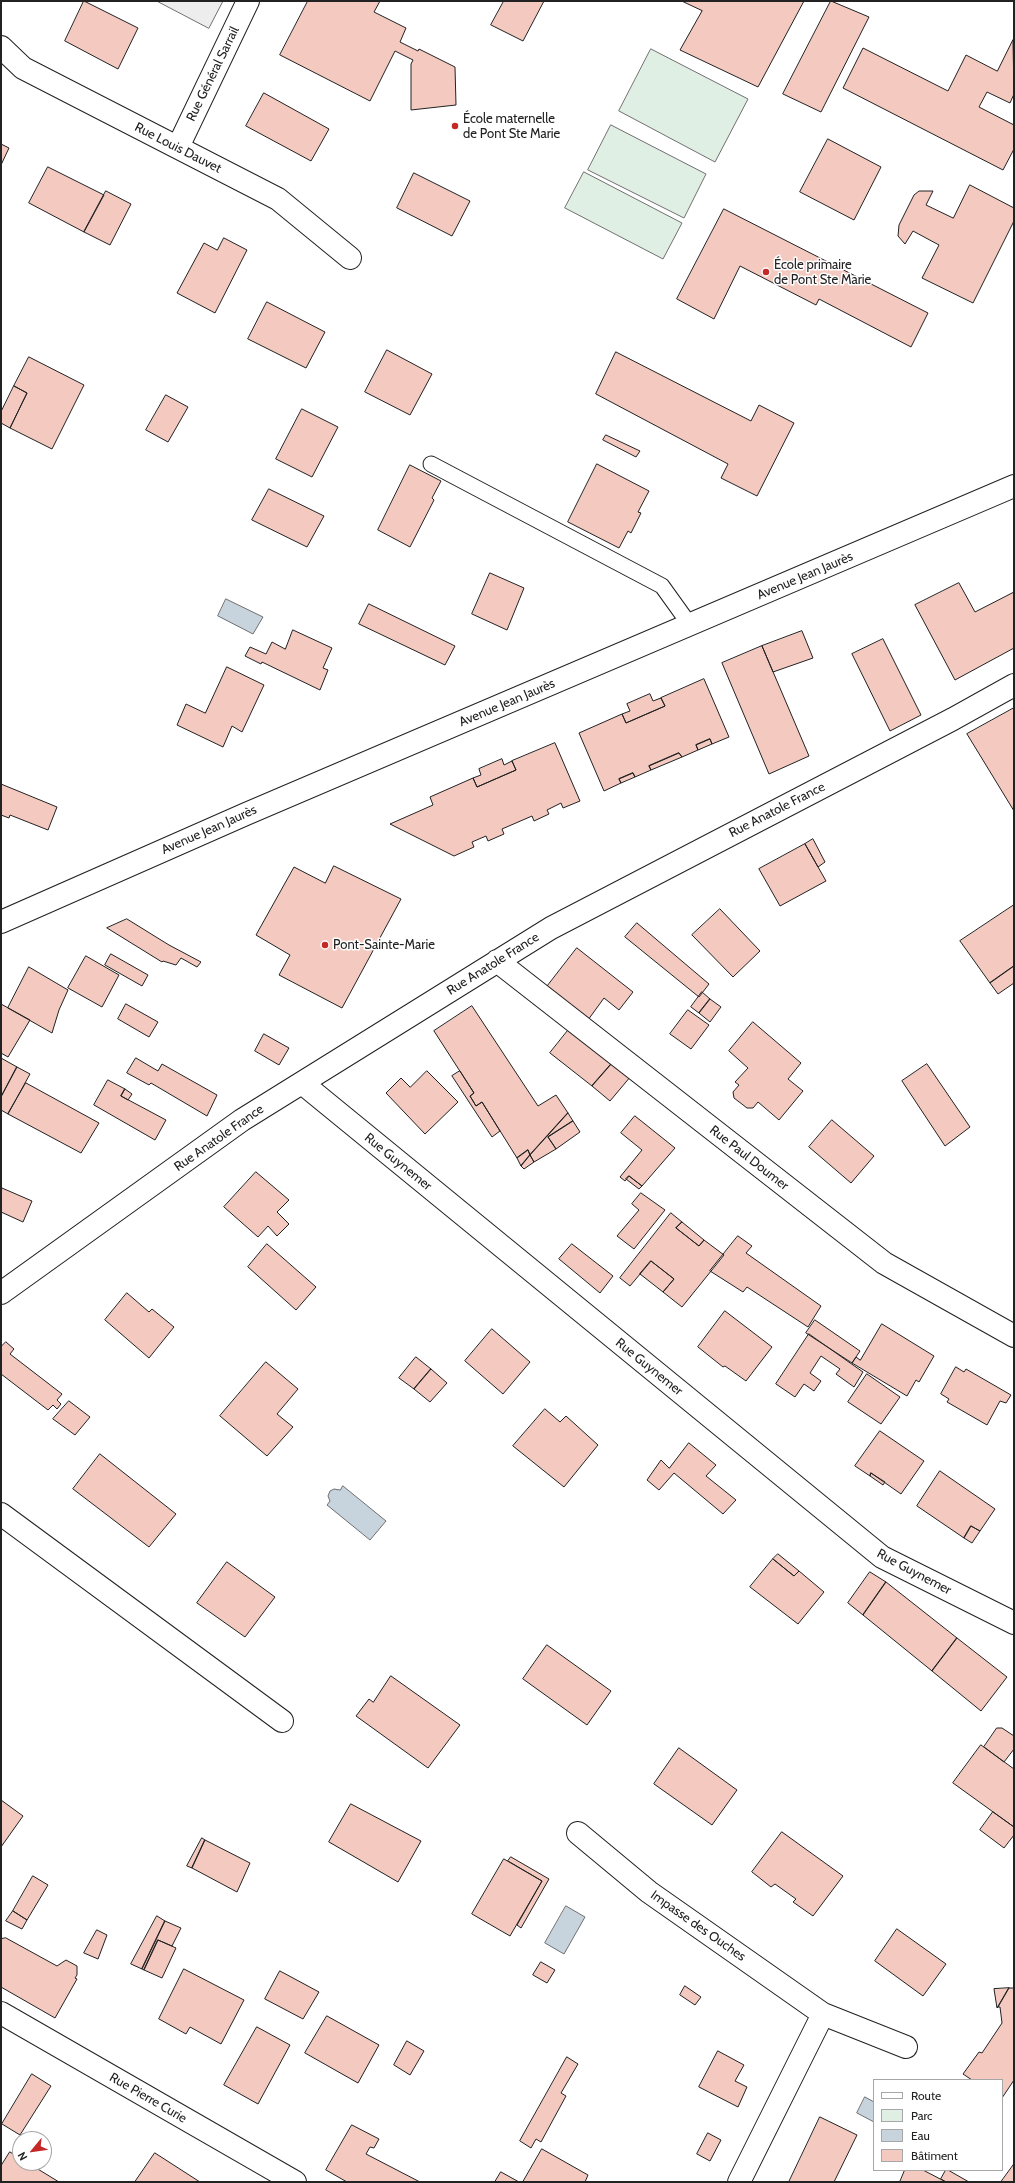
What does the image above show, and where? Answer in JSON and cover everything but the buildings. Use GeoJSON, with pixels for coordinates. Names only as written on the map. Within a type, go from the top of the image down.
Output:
{"type":"FeatureCollection","features":[{"type":"Feature","properties":{"kind":"street","name":"Rue Général Sarrail"},"geometry":{"type":"LineString","coordinates":[[178,147],[248,1]]}},
{"type":"Feature","properties":{"kind":"street","name":"Rue Louis Dauvet"},"geometry":{"type":"LineString","coordinates":[[1,47],[23,68],[278,199],[350,258]]}},
{"type":"Feature","properties":{"kind":"street","name":"Avenue Jean Jaurès"},"geometry":{"type":"LineString","coordinates":[[1,922],[246,814],[1014,486]]}},
{"type":"Feature","properties":{"kind":"street","name":"Rue Anatole France"},"geometry":{"type":"LineString","coordinates":[[1,1293],[242,1120],[551,928],[953,719],[1014,685]]}},
{"type":"Feature","properties":{"kind":"street","name":"Rue Paul Doumer"},"geometry":{"type":"LineString","coordinates":[[497,961],[884,1263],[1014,1336]]}},
{"type":"Feature","properties":{"kind":"street","name":"Rue Guynemer"},"geometry":{"type":"LineString","coordinates":[[302,1083],[882,1557],[1014,1623]]}},
{"type":"Feature","properties":{"kind":"street"},"geometry":{"type":"LineString","coordinates":[[1,1514],[282,1721]]}},
{"type":"Feature","properties":{"kind":"street","name":"Impasse des Ouches"},"geometry":{"type":"LineString","coordinates":[[578,1833],[649,1892],[823,2014],[906,2047]]}},
{"type":"Feature","properties":{"kind":"street","name":"Rue Pierre Curie"},"geometry":{"type":"LineString","coordinates":[[1,2013],[295,2182]]}},
{"type":"Feature","properties":{"kind":"street"},"geometry":{"type":"LineString","coordinates":[[739,2182],[823,2014]]}},
{"type":"Feature","properties":{"kind":"lane"},"geometry":{"type":"LineString","coordinates":[[431,464],[662,586],[690,625]]}},
{"type":"Feature","properties":{"kind":"green space"},"geometry":{"type":"Polygon","coordinates":[[[651,49],[748,99],[715,162],[619,111],[651,49]]]}},
{"type":"Feature","properties":{"kind":"green space"},"geometry":{"type":"Polygon","coordinates":[[[611,125],[706,174],[684,218],[588,170],[611,125]]]}},
{"type":"Feature","properties":{"kind":"green space"},"geometry":{"type":"Polygon","coordinates":[[[584,172],[682,223],[663,259],[565,208],[584,172]]]}},
{"type":"Feature","properties":{"kind":"shaded area"},"geometry":{"type":"Polygon","coordinates":[[[157,1],[223,1],[209,28],[157,1]]]}},
{"type":"Feature","properties":{"kind":"water"},"geometry":{"type":"Polygon","coordinates":[[[226,599],[263,617],[253,634],[218,616],[226,599]]]}},
{"type":"Feature","properties":{"kind":"water"},"geometry":{"type":"Polygon","coordinates":[[[343,1486],[386,1521],[370,1540],[327,1505],[330,1501],[328,1496],[330,1491],[334,1489],[340,1490],[343,1486]]]}},
{"type":"Feature","properties":{"kind":"water"},"geometry":{"type":"Polygon","coordinates":[[[566,1906],[585,1917],[564,1954],[545,1943],[566,1906]]]}},
{"type":"Feature","properties":{"kind":"water"},"geometry":{"type":"Polygon","coordinates":[[[865,2097],[873,2101],[873,2121],[857,2113],[865,2097]]]}},
{"type":"Feature","properties":{"kind":"place","name":"École maternelle de Pont Ste Marie"},"geometry":{"type":"Point","coordinates":[455,126]}},
{"type":"Feature","properties":{"kind":"place","name":"École primaire de Pont Ste Marie"},"geometry":{"type":"Point","coordinates":[766,272]}},
{"type":"Feature","properties":{"kind":"place","name":"Pont-Sainte-Marie"},"geometry":{"type":"Point","coordinates":[325,945]}}]}
